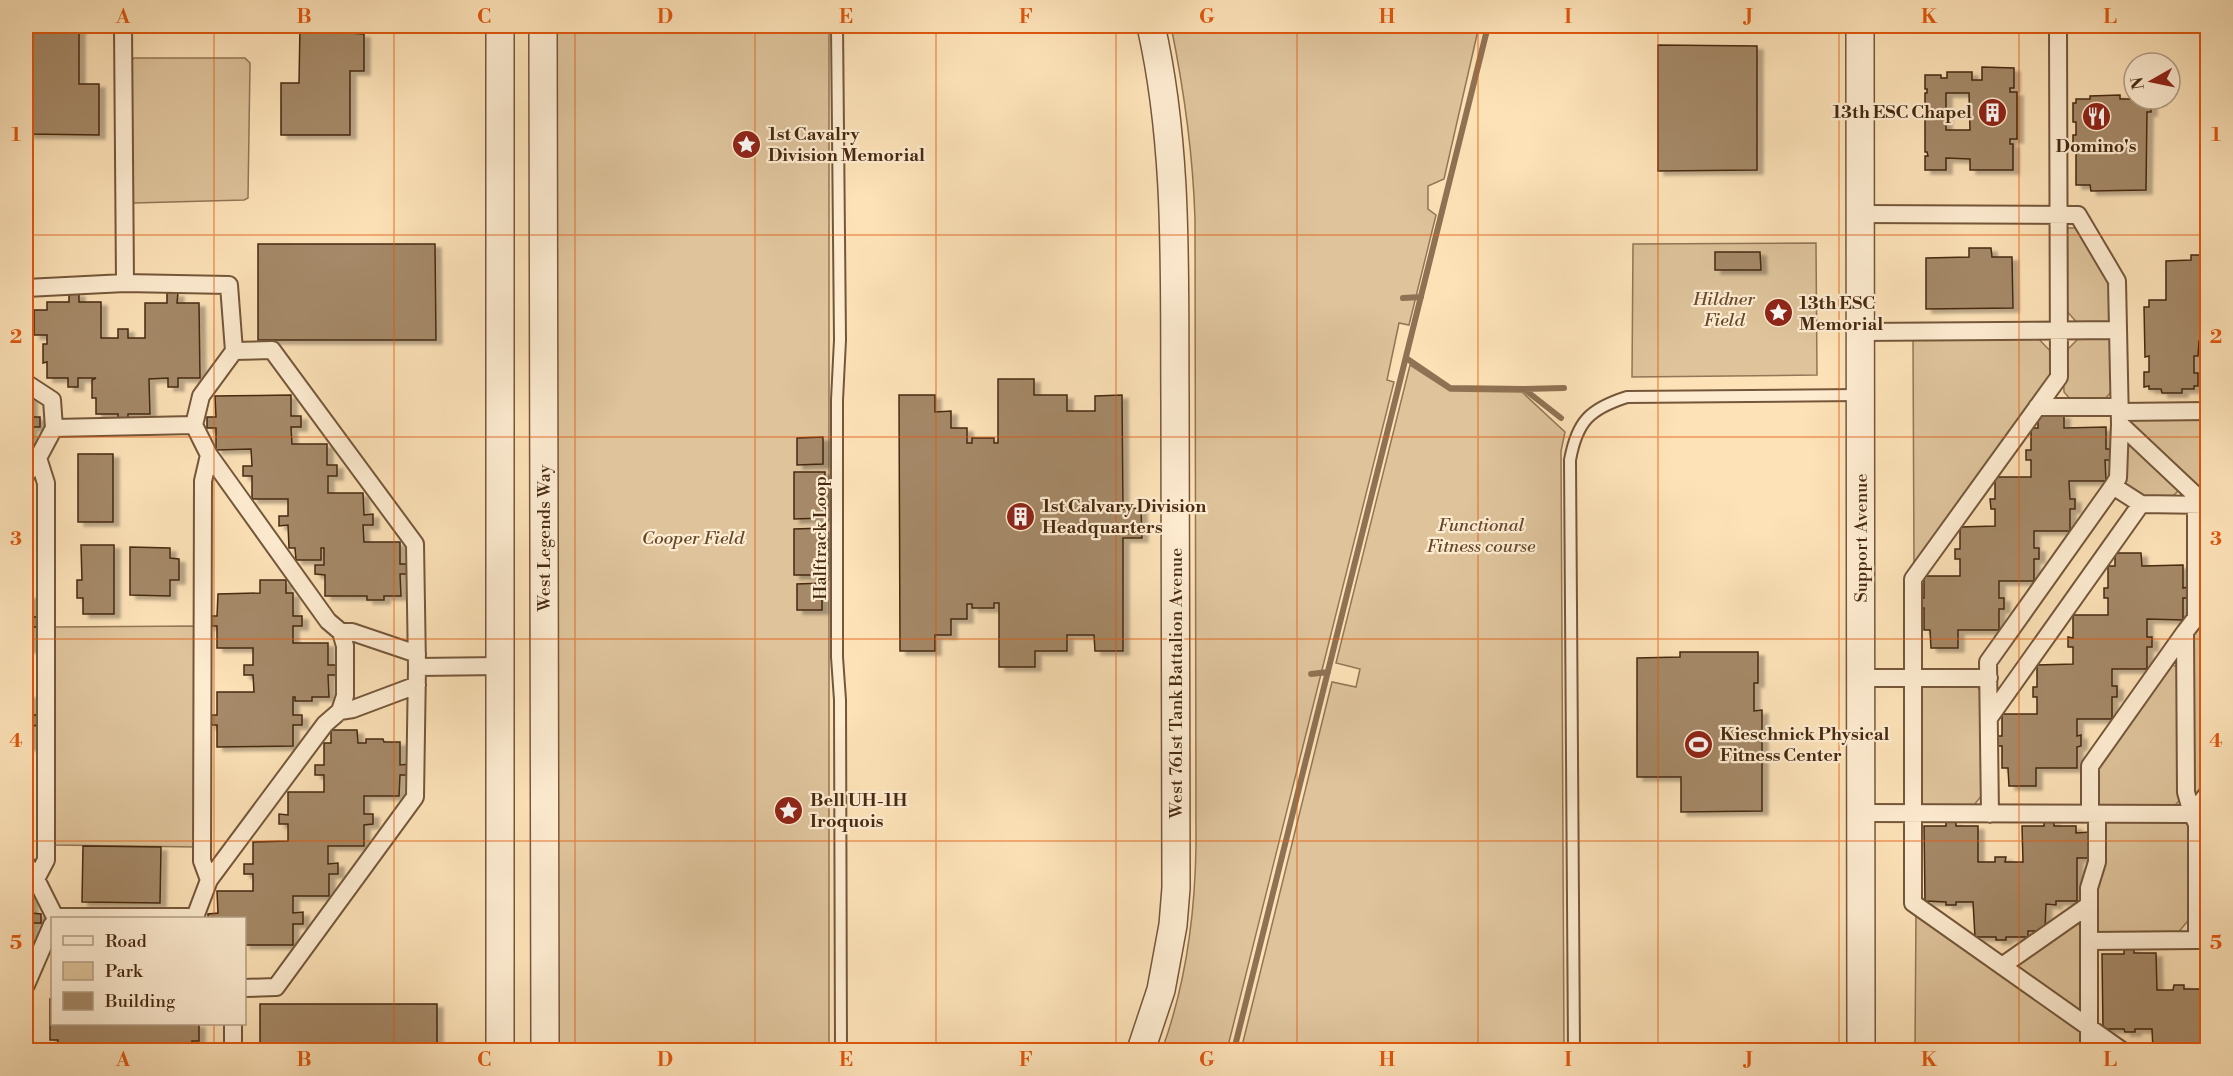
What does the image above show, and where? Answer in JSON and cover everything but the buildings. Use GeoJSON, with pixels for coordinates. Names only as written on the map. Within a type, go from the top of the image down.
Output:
{"type":"FeatureCollection","features":[{"type":"Feature","properties":{"kind":"street"},"geometry":{"type":"LineString","coordinates":[[123,26],[125,282]]}},
{"type":"Feature","properties":{"kind":"street"},"geometry":{"type":"LineString","coordinates":[[500,26],[500,1050]]}},
{"type":"Feature","properties":{"kind":"street","name":"West Legends Way"},"geometry":{"type":"LineString","coordinates":[[543,26],[545,1050]]}},
{"type":"Feature","properties":{"kind":"street","name":"West 761st Tank Battalion Avenue"},"geometry":{"type":"LineString","coordinates":[[1141,1050],[1161,990],[1173,925],[1176,888],[1175,352],[1172,174],[1164,91],[1151,26]]}},
{"type":"Feature","properties":{"kind":"street","name":"Support Avenue"},"geometry":{"type":"LineString","coordinates":[[1860,26],[1861,1050]]}},
{"type":"Feature","properties":{"kind":"street"},"geometry":{"type":"LineString","coordinates":[[2058,26],[2059,377],[1913,579],[1913,903],[2121,1050]]}},
{"type":"Feature","properties":{"kind":"street"},"geometry":{"type":"LineString","coordinates":[[1860,214],[2078,214],[2117,281],[2120,414],[2118,478],[1988,662],[1990,814]]}},
{"type":"Feature","properties":{"kind":"street"},"geometry":{"type":"LineString","coordinates":[[26,288],[125,282],[229,285],[234,351],[201,396],[194,426],[209,455],[328,621],[340,632],[345,645],[345,696],[340,711],[325,724],[209,880],[195,917]]}},
{"type":"Feature","properties":{"kind":"street"},"geometry":{"type":"LineString","coordinates":[[1860,332],[2118,330]]}},
{"type":"Feature","properties":{"kind":"street"},"geometry":{"type":"LineString","coordinates":[[234,351],[272,350],[415,544],[417,660],[415,797],[276,987],[246,988]]}},
{"type":"Feature","properties":{"kind":"street"},"geometry":{"type":"LineString","coordinates":[[26,383],[52,400],[54,428],[26,475]]}},
{"type":"Feature","properties":{"kind":"street"},"geometry":{"type":"LineString","coordinates":[[2037,407],[2120,414],[2208,411]]}},
{"type":"Feature","properties":{"kind":"street"},"geometry":{"type":"LineString","coordinates":[[2120,414],[2203,505],[2196,617]]}},
{"type":"Feature","properties":{"kind":"street"},"geometry":{"type":"LineString","coordinates":[[54,428],[194,426]]}},
{"type":"Feature","properties":{"kind":"street"},"geometry":{"type":"LineString","coordinates":[[209,455],[203,481],[202,802],[202,861],[209,880]]}},
{"type":"Feature","properties":{"kind":"street"},"geometry":{"type":"LineString","coordinates":[[36,879],[46,860],[46,483],[38,458]]}},
{"type":"Feature","properties":{"kind":"street"},"geometry":{"type":"LineString","coordinates":[[2113,486],[2141,504],[2203,505]]}},
{"type":"Feature","properties":{"kind":"street"},"geometry":{"type":"LineString","coordinates":[[1989,718],[2141,504]]}},
{"type":"Feature","properties":{"kind":"street"},"geometry":{"type":"LineString","coordinates":[[2089,1050],[2089,888],[2097,862],[2090,766],[2184,632],[2208,602]]}},
{"type":"Feature","properties":{"kind":"street"},"geometry":{"type":"LineString","coordinates":[[340,632],[352,632],[417,660],[501,666]]}},
{"type":"Feature","properties":{"kind":"street"},"geometry":{"type":"LineString","coordinates":[[2089,941],[2202,940],[2197,825],[2186,792],[2184,632]]}},
{"type":"Feature","properties":{"kind":"street"},"geometry":{"type":"LineString","coordinates":[[1861,678],[1989,678]]}},
{"type":"Feature","properties":{"kind":"street"},"geometry":{"type":"LineString","coordinates":[[340,711],[354,709],[417,685]]}},
{"type":"Feature","properties":{"kind":"street"},"geometry":{"type":"LineString","coordinates":[[2192,814],[2208,793]]}},
{"type":"Feature","properties":{"kind":"street"},"geometry":{"type":"LineString","coordinates":[[1861,813],[2192,814]]}},
{"type":"Feature","properties":{"kind":"street"},"geometry":{"type":"LineString","coordinates":[[26,864],[36,879],[53,917]]}},
{"type":"Feature","properties":{"kind":"street"},"geometry":{"type":"LineString","coordinates":[[2002,966],[2089,905]]}},
{"type":"Feature","properties":{"kind":"street"},"geometry":{"type":"LineString","coordinates":[[26,986],[51,928]]}},
{"type":"Feature","properties":{"kind":"street"},"geometry":{"type":"LineString","coordinates":[[233,1025],[233,1050]]}},
{"type":"Feature","properties":{"kind":"lane","name":"Halftrack Loop"},"geometry":{"type":"LineString","coordinates":[[837,26],[840,340],[837,400],[837,657],[840,700],[841,1050]]}},
{"type":"Feature","properties":{"kind":"lane"},"geometry":{"type":"LineString","coordinates":[[1574,1050],[1570,472],[1574,441],[1580,427],[1592,413],[1613,401],[1627,397],[1860,395]]}},
{"type":"Feature","properties":{"kind":"green space","name":"Cooper Field"},"geometry":{"type":"Polygon","coordinates":[[[555,26],[829,26],[829,1050],[557,1050],[555,26]]]}},
{"type":"Feature","properties":{"kind":"green space"},"geometry":{"type":"Polygon","coordinates":[[[1171,26],[1479,26],[1444,179],[1428,186],[1428,209],[1436,215],[1409,325],[1399,323],[1387,380],[1394,382],[1227,1050],[1162,1050],[1177,1000],[1188,950],[1194,898],[1196,846],[1195,219],[1187,122],[1171,26]]]}},
{"type":"Feature","properties":{"kind":"green space"},"geometry":{"type":"Polygon","coordinates":[[[134,58],[245,58],[250,63],[248,198],[244,200],[134,203],[130,198],[129,63],[134,58]]]}},
{"type":"Feature","properties":{"kind":"green space"},"geometry":{"type":"Polygon","coordinates":[[[2066,228],[2079,228],[2111,282],[2111,326],[2081,327],[2063,307],[2066,228]]]}},
{"type":"Feature","properties":{"kind":"green space","name":"Hildner Field"},"geometry":{"type":"Polygon","coordinates":[[[1816,243],[1817,375],[1632,377],[1633,244],[1816,243]]]}},
{"type":"Feature","properties":{"kind":"green space"},"geometry":{"type":"Polygon","coordinates":[[[2036,336],[2053,354],[2053,374],[1914,568],[1913,340],[1916,337],[2036,336]]]}},
{"type":"Feature","properties":{"kind":"green space"},"geometry":{"type":"Polygon","coordinates":[[[2081,336],[2110,336],[2111,392],[2103,401],[2072,401],[2064,392],[2063,354],[2081,336]]]}},
{"type":"Feature","properties":{"kind":"green space","name":"Functional Fitness course"},"geometry":{"type":"Polygon","coordinates":[[[1410,365],[1450,391],[1522,392],[1565,432],[1561,451],[1564,1050],[1241,1050],[1332,682],[1356,687],[1360,669],[1336,663],[1410,365]]]}},
{"type":"Feature","properties":{"kind":"green space"},"geometry":{"type":"Polygon","coordinates":[[[2207,416],[2207,497],[2129,424],[2131,417],[2207,416]]]}},
{"type":"Feature","properties":{"kind":"green space"},"geometry":{"type":"Polygon","coordinates":[[[2134,445],[2181,488],[2171,498],[2144,498],[2124,484],[2124,446],[2134,445]]]}},
{"type":"Feature","properties":{"kind":"green space"},"geometry":{"type":"Polygon","coordinates":[[[2207,609],[2207,782],[2197,796],[2190,790],[2191,632],[2207,609]]]}},
{"type":"Feature","properties":{"kind":"green space"},"geometry":{"type":"Polygon","coordinates":[[[196,626],[196,847],[53,845],[53,627],[196,626]]]}},
{"type":"Feature","properties":{"kind":"green space"},"geometry":{"type":"Polygon","coordinates":[[[2170,662],[2181,671],[2180,800],[2173,807],[2102,807],[2098,803],[2096,767],[2170,662]]]}},
{"type":"Feature","properties":{"kind":"green space"},"geometry":{"type":"Polygon","coordinates":[[[1971,684],[1977,686],[1981,692],[1983,794],[1974,805],[1928,808],[1922,805],[1919,797],[1921,688],[1925,685],[1971,684]]]}},
{"type":"Feature","properties":{"kind":"green space"},"geometry":{"type":"Polygon","coordinates":[[[2109,820],[2187,821],[2192,827],[2192,916],[2176,935],[2099,935],[2095,931],[2098,855],[2100,840],[2109,820]]]}},
{"type":"Feature","properties":{"kind":"green space"},"geometry":{"type":"Polygon","coordinates":[[[1916,912],[2078,1027],[2082,1036],[2083,1050],[1915,1050],[1916,912]]]}},
{"type":"Feature","properties":{"kind":"green space"},"geometry":{"type":"Polygon","coordinates":[[[2082,915],[2083,1012],[2078,1014],[2012,966],[2082,915]]]}},
{"type":"Feature","properties":{"kind":"waterway"},"geometry":{"type":"LineString","coordinates":[[1234,1050],[1488,26]]}},
{"type":"Feature","properties":{"kind":"waterway"},"geometry":{"type":"LineString","coordinates":[[1403,298],[1421,297]]}},
{"type":"Feature","properties":{"kind":"waterway"},"geometry":{"type":"LineString","coordinates":[[1406,358],[1450,388],[1524,389],[1561,418]]}},
{"type":"Feature","properties":{"kind":"waterway"},"geometry":{"type":"LineString","coordinates":[[1524,389],[1564,388]]}},
{"type":"Feature","properties":{"kind":"waterway"},"geometry":{"type":"LineString","coordinates":[[1311,674],[1328,672]]}},
{"type":"Feature","properties":{"kind":"place","name":"13th ESC Chapel"},"geometry":{"type":"Point","coordinates":[1993,112]}},
{"type":"Feature","properties":{"kind":"place","name":"Domino's"},"geometry":{"type":"Point","coordinates":[2096,117]}},
{"type":"Feature","properties":{"kind":"place","name":"1st Cavalry Division Memorial"},"geometry":{"type":"Point","coordinates":[747,144]}},
{"type":"Feature","properties":{"kind":"place","name":"13th ESC Memorial"},"geometry":{"type":"Point","coordinates":[1778,313]}},
{"type":"Feature","properties":{"kind":"place","name":"1st Calvary Division Headquarters"},"geometry":{"type":"Point","coordinates":[1021,516]}},
{"type":"Feature","properties":{"kind":"place","name":"Kieschnick Physical Fitness Center"},"geometry":{"type":"Point","coordinates":[1699,744]}},
{"type":"Feature","properties":{"kind":"place","name":"Bell UH-1H Iroquois"},"geometry":{"type":"Point","coordinates":[789,810]}}]}
